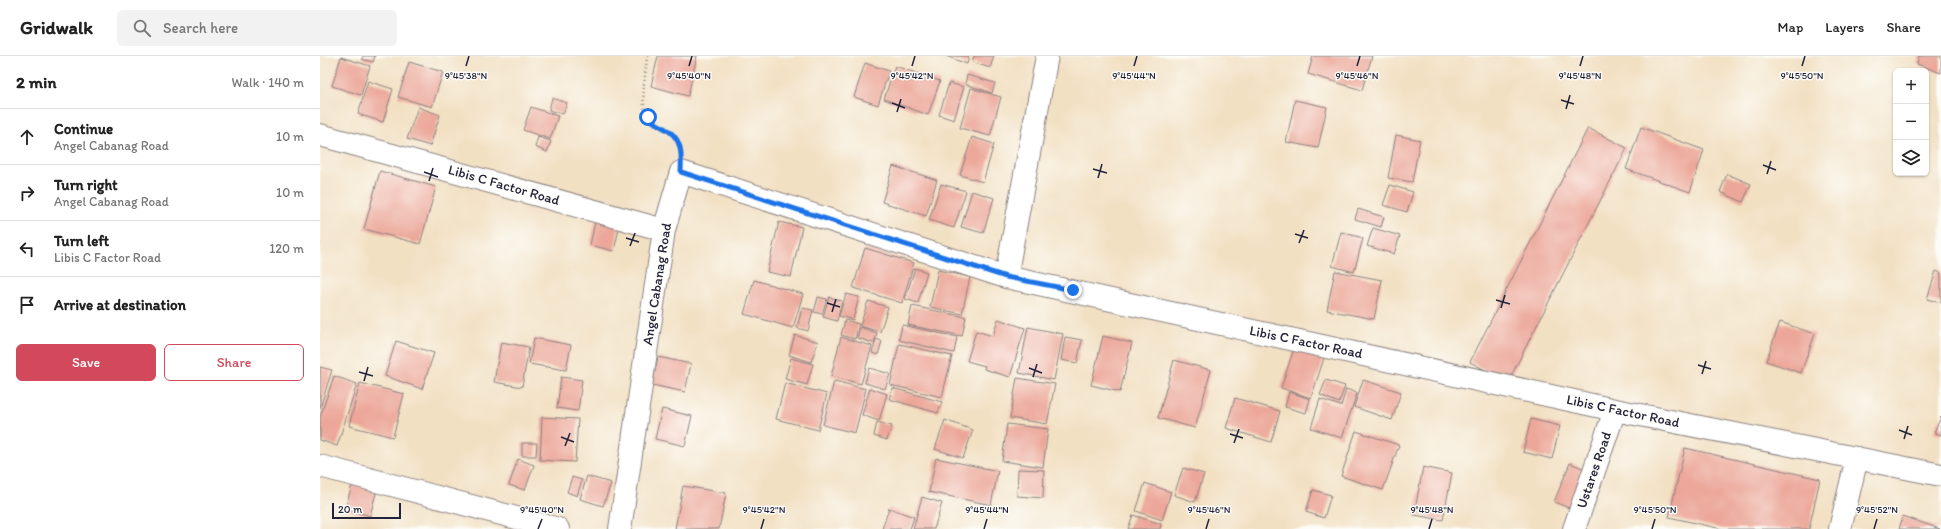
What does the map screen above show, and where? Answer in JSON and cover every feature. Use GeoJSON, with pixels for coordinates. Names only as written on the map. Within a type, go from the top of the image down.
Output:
{"type":"FeatureCollection","features":[{"type":"Feature","properties":{"kind":"street"},"geometry":{"type":"LineString","coordinates":[[1006,277],[1047,56]]}},
{"type":"Feature","properties":{"kind":"street","name":"Libis C Factor Road"},"geometry":{"type":"LineString","coordinates":[[320,135],[664,230]]}},
{"type":"Feature","properties":{"kind":"street","name":"Angel Cabanag Road"},"geometry":{"type":"LineString","coordinates":[[620,529],[664,230],[681,172]]}},
{"type":"Feature","properties":{"kind":"street","name":"Libis C Factor Road"},"geometry":{"type":"LineString","coordinates":[[681,172],[1006,277],[1614,410],[1941,475]]}},
{"type":"Feature","properties":{"kind":"street","name":"Ustares Road"},"geometry":{"type":"LineString","coordinates":[[1574,529],[1614,410]]}},
{"type":"Feature","properties":{"kind":"street"},"geometry":{"type":"LineString","coordinates":[[1840,529],[1857,458]]}},
{"type":"Feature","properties":{"kind":"street"},"geometry":{"type":"LineString","coordinates":[[320,466],[558,529]]}},
{"type":"Feature","properties":{"kind":"path"},"geometry":{"type":"LineString","coordinates":[[646,56],[645,110],[651,121],[668,130],[679,143],[682,152],[681,172]]}},
{"type":"Feature","properties":{"kind":"building"},"geometry":{"type":"Polygon","coordinates":[[[363,56],[375,56],[373,62],[362,59],[363,56]]]}},
{"type":"Feature","properties":{"kind":"building"},"geometry":{"type":"Polygon","coordinates":[[[658,56],[697,56],[688,96],[651,86],[658,56]]]}},
{"type":"Feature","properties":{"kind":"building"},"geometry":{"type":"Polygon","coordinates":[[[946,56],[969,56],[967,64],[946,56]]]}},
{"type":"Feature","properties":{"kind":"building"},"geometry":{"type":"Polygon","coordinates":[[[974,56],[994,56],[990,68],[972,62],[974,56]]]}},
{"type":"Feature","properties":{"kind":"building"},"geometry":{"type":"Polygon","coordinates":[[[1313,56],[1372,56],[1362,90],[1308,74],[1313,56]]]}},
{"type":"Feature","properties":{"kind":"building"},"geometry":{"type":"Polygon","coordinates":[[[1919,56],[1941,56],[1941,73],[1929,68],[1917,64],[1919,56]]]}},
{"type":"Feature","properties":{"kind":"building"},"geometry":{"type":"Polygon","coordinates":[[[341,57],[370,66],[361,95],[332,86],[341,57]]]}},
{"type":"Feature","properties":{"kind":"building"},"geometry":{"type":"Polygon","coordinates":[[[409,62],[443,72],[432,107],[398,97],[409,62]]]}},
{"type":"Feature","properties":{"kind":"building"},"geometry":{"type":"Polygon","coordinates":[[[865,63],[889,71],[878,105],[854,97],[865,63]]]}},
{"type":"Feature","properties":{"kind":"building"},"geometry":{"type":"Polygon","coordinates":[[[895,66],[940,81],[928,115],[884,99],[895,66]]]}},
{"type":"Feature","properties":{"kind":"building"},"geometry":{"type":"Polygon","coordinates":[[[967,75],[995,83],[992,93],[965,84],[967,75]]]}},
{"type":"Feature","properties":{"kind":"building"},"geometry":{"type":"Polygon","coordinates":[[[368,81],[393,89],[383,122],[358,114],[368,81]]]}},
{"type":"Feature","properties":{"kind":"building"},"geometry":{"type":"Polygon","coordinates":[[[949,83],[964,87],[954,120],[939,115],[949,83]]]}},
{"type":"Feature","properties":{"kind":"building"},"geometry":{"type":"Polygon","coordinates":[[[971,88],[1001,97],[990,136],[960,128],[971,88]]]}},
{"type":"Feature","properties":{"kind":"building"},"geometry":{"type":"Polygon","coordinates":[[[552,98],[567,103],[563,114],[549,110],[552,98]]]}},
{"type":"Feature","properties":{"kind":"building"},"geometry":{"type":"Polygon","coordinates":[[[1295,100],[1327,107],[1318,148],[1286,142],[1295,100]]]}},
{"type":"Feature","properties":{"kind":"building"},"geometry":{"type":"Polygon","coordinates":[[[418,107],[440,115],[430,146],[407,139],[418,107]]]}},
{"type":"Feature","properties":{"kind":"building"},"geometry":{"type":"Polygon","coordinates":[[[531,107],[558,116],[550,139],[523,130],[531,107]]]}},
{"type":"Feature","properties":{"kind":"building"},"geometry":{"type":"Polygon","coordinates":[[[1641,127],[1704,150],[1690,192],[1626,169],[1641,127]]]}},
{"type":"Feature","properties":{"kind":"building"},"geometry":{"type":"Polygon","coordinates":[[[1588,128],[1627,148],[1508,382],[1470,362],[1588,128]]]}},
{"type":"Feature","properties":{"kind":"building"},"geometry":{"type":"Polygon","coordinates":[[[1396,135],[1420,140],[1412,182],[1388,178],[1396,135]]]}},
{"type":"Feature","properties":{"kind":"building"},"geometry":{"type":"Polygon","coordinates":[[[538,137],[551,141],[547,152],[535,147],[538,137]]]}},
{"type":"Feature","properties":{"kind":"building"},"geometry":{"type":"Polygon","coordinates":[[[972,137],[994,144],[983,182],[960,175],[972,137]]]}},
{"type":"Feature","properties":{"kind":"building"},"geometry":{"type":"Polygon","coordinates":[[[893,166],[937,180],[926,216],[882,202],[893,166]]]}},
{"type":"Feature","properties":{"kind":"building"},"geometry":{"type":"Polygon","coordinates":[[[380,171],[436,187],[420,244],[364,229],[380,171]]]}},
{"type":"Feature","properties":{"kind":"building"},"geometry":{"type":"Polygon","coordinates":[[[1727,174],[1751,184],[1743,202],[1720,192],[1727,174]]]}},
{"type":"Feature","properties":{"kind":"building"},"geometry":{"type":"Polygon","coordinates":[[[941,184],[966,191],[954,228],[929,220],[941,184]]]}},
{"type":"Feature","properties":{"kind":"building"},"geometry":{"type":"Polygon","coordinates":[[[1390,185],[1413,192],[1407,212],[1383,205],[1390,185]]]}},
{"type":"Feature","properties":{"kind":"building"},"geometry":{"type":"Polygon","coordinates":[[[972,191],[994,198],[983,233],[961,227],[972,191]]]}},
{"type":"Feature","properties":{"kind":"building"},"geometry":{"type":"Polygon","coordinates":[[[1358,209],[1384,217],[1381,227],[1355,219],[1358,209]]]}},
{"type":"Feature","properties":{"kind":"building"},"geometry":{"type":"Polygon","coordinates":[[[596,218],[620,224],[614,251],[590,245],[596,218]]]}},
{"type":"Feature","properties":{"kind":"building"},"geometry":{"type":"Polygon","coordinates":[[[779,222],[802,227],[791,277],[767,272],[779,222]]]}},
{"type":"Feature","properties":{"kind":"building"},"geometry":{"type":"Polygon","coordinates":[[[1373,228],[1400,236],[1394,254],[1367,246],[1373,228]]]}},
{"type":"Feature","properties":{"kind":"building"},"geometry":{"type":"Polygon","coordinates":[[[1341,232],[1363,238],[1354,272],[1332,266],[1341,232]]]}},
{"type":"Feature","properties":{"kind":"building"},"geometry":{"type":"Polygon","coordinates":[[[865,248],[914,263],[902,303],[853,288],[865,248]]]}},
{"type":"Feature","properties":{"kind":"building"},"geometry":{"type":"Polygon","coordinates":[[[915,268],[927,272],[918,303],[905,299],[915,268]]]}},
{"type":"Feature","properties":{"kind":"building"},"geometry":{"type":"Polygon","coordinates":[[[938,270],[970,277],[962,314],[930,307],[938,270]]]}},
{"type":"Feature","properties":{"kind":"building"},"geometry":{"type":"Polygon","coordinates":[[[1335,271],[1382,280],[1374,319],[1327,310],[1335,271]]]}},
{"type":"Feature","properties":{"kind":"building"},"geometry":{"type":"Polygon","coordinates":[[[1936,271],[1941,273],[1941,303],[1927,299],[1936,271]]]}},
{"type":"Feature","properties":{"kind":"building"},"geometry":{"type":"Polygon","coordinates":[[[754,280],[803,294],[793,328],[744,314],[754,280]]]}},
{"type":"Feature","properties":{"kind":"building"},"geometry":{"type":"Polygon","coordinates":[[[846,294],[859,297],[853,320],[839,316],[846,294]]]}},
{"type":"Feature","properties":{"kind":"building"},"geometry":{"type":"Polygon","coordinates":[[[818,297],[827,299],[822,314],[814,312],[818,297]]]}},
{"type":"Feature","properties":{"kind":"building"},"geometry":{"type":"Polygon","coordinates":[[[829,297],[842,301],[837,321],[823,317],[829,297]]]}},
{"type":"Feature","properties":{"kind":"building"},"geometry":{"type":"Polygon","coordinates":[[[868,301],[888,307],[880,332],[860,326],[868,301]]]}},
{"type":"Feature","properties":{"kind":"building"},"geometry":{"type":"Polygon","coordinates":[[[912,306],[966,317],[962,336],[908,325],[912,306]]]}},
{"type":"Feature","properties":{"kind":"building"},"geometry":{"type":"Polygon","coordinates":[[[802,308],[813,310],[808,331],[797,328],[802,308]]]}},
{"type":"Feature","properties":{"kind":"building"},"geometry":{"type":"Polygon","coordinates":[[[998,319],[1025,328],[1010,377],[984,369],[985,366],[967,361],[976,331],[993,336],[998,319]]]}},
{"type":"Feature","properties":{"kind":"building"},"geometry":{"type":"Polygon","coordinates":[[[845,320],[859,324],[855,339],[841,335],[845,320]]]}},
{"type":"Feature","properties":{"kind":"building"},"geometry":{"type":"Polygon","coordinates":[[[1780,322],[1815,334],[1801,373],[1766,361],[1780,322]]]}},
{"type":"Feature","properties":{"kind":"building"},"geometry":{"type":"Polygon","coordinates":[[[902,325],[957,337],[954,353],[899,340],[902,325]]]}},
{"type":"Feature","properties":{"kind":"building"},"geometry":{"type":"Polygon","coordinates":[[[860,327],[877,333],[874,343],[857,338],[860,327]]]}},
{"type":"Feature","properties":{"kind":"building"},"geometry":{"type":"Polygon","coordinates":[[[1028,327],[1063,334],[1054,380],[1019,373],[1028,327]]]}},
{"type":"Feature","properties":{"kind":"building"},"geometry":{"type":"Polygon","coordinates":[[[795,335],[818,342],[811,362],[789,355],[795,335]]]}},
{"type":"Feature","properties":{"kind":"building"},"geometry":{"type":"Polygon","coordinates":[[[1103,336],[1132,343],[1120,392],[1091,385],[1103,336]]]}},
{"type":"Feature","properties":{"kind":"building"},"geometry":{"type":"Polygon","coordinates":[[[841,337],[872,346],[861,384],[831,376],[841,337]]]}},
{"type":"Feature","properties":{"kind":"building"},"geometry":{"type":"Polygon","coordinates":[[[1065,337],[1082,340],[1077,363],[1061,360],[1065,337]]]}},
{"type":"Feature","properties":{"kind":"building"},"geometry":{"type":"Polygon","coordinates":[[[534,338],[571,345],[566,370],[529,364],[534,338]]]}},
{"type":"Feature","properties":{"kind":"building"},"geometry":{"type":"Polygon","coordinates":[[[876,339],[882,341],[878,355],[872,353],[876,339]]]}},
{"type":"Feature","properties":{"kind":"building"},"geometry":{"type":"Polygon","coordinates":[[[396,341],[434,353],[422,389],[385,376],[396,341]]]}},
{"type":"Feature","properties":{"kind":"building"},"geometry":{"type":"Polygon","coordinates":[[[501,342],[529,347],[522,387],[494,382],[501,342]]]}},
{"type":"Feature","properties":{"kind":"building"},"geometry":{"type":"Polygon","coordinates":[[[1296,342],[1326,352],[1311,398],[1281,388],[1296,342]]]}},
{"type":"Feature","properties":{"kind":"building"},"geometry":{"type":"Polygon","coordinates":[[[899,344],[952,356],[942,397],[890,385],[899,344]]]}},
{"type":"Feature","properties":{"kind":"building"},"geometry":{"type":"Polygon","coordinates":[[[658,357],[691,364],[685,392],[652,385],[658,357]]]}},
{"type":"Feature","properties":{"kind":"building"},"geometry":{"type":"Polygon","coordinates":[[[791,358],[813,364],[807,385],[785,379],[791,358]]]}},
{"type":"Feature","properties":{"kind":"building"},"geometry":{"type":"Polygon","coordinates":[[[1174,360],[1211,370],[1195,428],[1158,418],[1174,360]]]}},
{"type":"Feature","properties":{"kind":"building"},"geometry":{"type":"Polygon","coordinates":[[[320,367],[332,370],[320,408],[320,367]]]}},
{"type":"Feature","properties":{"kind":"building"},"geometry":{"type":"Polygon","coordinates":[[[869,368],[890,374],[885,389],[865,383],[869,368]]]}},
{"type":"Feature","properties":{"kind":"building"},"geometry":{"type":"Polygon","coordinates":[[[334,376],[357,384],[337,446],[320,440],[320,417],[334,376]]]}},
{"type":"Feature","properties":{"kind":"building"},"geometry":{"type":"Polygon","coordinates":[[[561,377],[582,380],[578,411],[557,408],[561,377]]]}},
{"type":"Feature","properties":{"kind":"building"},"geometry":{"type":"Polygon","coordinates":[[[1017,378],[1055,384],[1047,424],[1010,418],[1017,378]]]}},
{"type":"Feature","properties":{"kind":"building"},"geometry":{"type":"Polygon","coordinates":[[[1326,380],[1345,386],[1339,403],[1320,395],[1326,380]]]}},
{"type":"Feature","properties":{"kind":"building"},"geometry":{"type":"Polygon","coordinates":[[[1363,380],[1401,392],[1392,420],[1354,407],[1363,380]]]}},
{"type":"Feature","properties":{"kind":"building"},"geometry":{"type":"Polygon","coordinates":[[[834,381],[866,389],[855,433],[823,425],[834,381]]]}},
{"type":"Feature","properties":{"kind":"building"},"geometry":{"type":"Polygon","coordinates":[[[360,383],[404,394],[393,437],[349,426],[360,383]]]}},
{"type":"Feature","properties":{"kind":"building"},"geometry":{"type":"Polygon","coordinates":[[[785,383],[827,394],[818,430],[776,419],[785,383]]]}},
{"type":"Feature","properties":{"kind":"building"},"geometry":{"type":"Polygon","coordinates":[[[870,388],[887,394],[879,421],[862,415],[870,388]]]}},
{"type":"Feature","properties":{"kind":"building"},"geometry":{"type":"Polygon","coordinates":[[[893,388],[942,402],[938,413],[889,399],[893,388]]]}},
{"type":"Feature","properties":{"kind":"building"},"geometry":{"type":"Polygon","coordinates":[[[1346,389],[1357,393],[1342,438],[1311,428],[1320,399],[1341,406],[1346,389]]]}},
{"type":"Feature","properties":{"kind":"building"},"geometry":{"type":"Polygon","coordinates":[[[1289,392],[1310,399],[1306,413],[1285,407],[1289,392]]]}},
{"type":"Feature","properties":{"kind":"building"},"geometry":{"type":"Polygon","coordinates":[[[1235,398],[1280,411],[1271,442],[1226,428],[1235,398]]]}},
{"type":"Feature","properties":{"kind":"building"},"geometry":{"type":"Polygon","coordinates":[[[662,409],[692,416],[685,446],[655,439],[662,409]]]}},
{"type":"Feature","properties":{"kind":"building"},"geometry":{"type":"Polygon","coordinates":[[[542,417],[578,419],[575,462],[540,460],[542,417]]]}},
{"type":"Feature","properties":{"kind":"building"},"geometry":{"type":"Polygon","coordinates":[[[1941,417],[1941,435],[1934,432],[1941,417]]]}},
{"type":"Feature","properties":{"kind":"building"},"geometry":{"type":"Polygon","coordinates":[[[1531,419],[1560,426],[1552,459],[1523,452],[1531,419]]]}},
{"type":"Feature","properties":{"kind":"building"},"geometry":{"type":"Polygon","coordinates":[[[945,420],[973,430],[963,458],[935,449],[945,420]]]}},
{"type":"Feature","properties":{"kind":"building"},"geometry":{"type":"Polygon","coordinates":[[[877,422],[892,426],[887,440],[874,436],[877,422]]]}},
{"type":"Feature","properties":{"kind":"building"},"geometry":{"type":"Polygon","coordinates":[[[1007,424],[1048,429],[1043,467],[1002,461],[1007,424]]]}},
{"type":"Feature","properties":{"kind":"building"},"geometry":{"type":"Polygon","coordinates":[[[1356,431],[1399,445],[1383,490],[1341,476],[1356,431]]]}},
{"type":"Feature","properties":{"kind":"building"},"geometry":{"type":"Polygon","coordinates":[[[522,443],[537,443],[536,456],[522,456],[522,443]]]}},
{"type":"Feature","properties":{"kind":"building"},"geometry":{"type":"Polygon","coordinates":[[[1685,448],[1820,479],[1809,529],[1722,529],[1669,517],[1685,448]]]}},
{"type":"Feature","properties":{"kind":"building"},"geometry":{"type":"Polygon","coordinates":[[[936,458],[998,471],[991,505],[929,492],[936,458]]]}},
{"type":"Feature","properties":{"kind":"building"},"geometry":{"type":"Polygon","coordinates":[[[518,459],[534,465],[525,490],[509,485],[518,459]]]}},
{"type":"Feature","properties":{"kind":"building"},"geometry":{"type":"Polygon","coordinates":[[[1570,463],[1590,471],[1574,510],[1554,502],[1570,463]]]}},
{"type":"Feature","properties":{"kind":"building"},"geometry":{"type":"Polygon","coordinates":[[[1423,467],[1452,473],[1443,520],[1414,515],[1423,467]]]}},
{"type":"Feature","properties":{"kind":"building"},"geometry":{"type":"Polygon","coordinates":[[[1183,468],[1204,474],[1195,502],[1174,495],[1183,468]]]}},
{"type":"Feature","properties":{"kind":"building"},"geometry":{"type":"Polygon","coordinates":[[[1018,469],[1044,470],[1043,498],[1017,496],[1018,469]]]}},
{"type":"Feature","properties":{"kind":"building"},"geometry":{"type":"Polygon","coordinates":[[[587,476],[611,483],[603,506],[580,499],[587,476]]]}},
{"type":"Feature","properties":{"kind":"building"},"geometry":{"type":"Polygon","coordinates":[[[572,477],[582,480],[577,496],[567,492],[572,477]]]}},
{"type":"Feature","properties":{"kind":"building"},"geometry":{"type":"Polygon","coordinates":[[[353,482],[377,489],[370,516],[345,509],[353,482]]]}},
{"type":"Feature","properties":{"kind":"building"},"geometry":{"type":"Polygon","coordinates":[[[1145,483],[1171,492],[1162,520],[1136,511],[1145,483]]]}},
{"type":"Feature","properties":{"kind":"building"},"geometry":{"type":"Polygon","coordinates":[[[683,486],[726,493],[719,529],[675,529],[683,486]]]}},
{"type":"Feature","properties":{"kind":"building"},"geometry":{"type":"Polygon","coordinates":[[[1313,490],[1331,495],[1324,518],[1306,512],[1313,490]]]}},
{"type":"Feature","properties":{"kind":"building"},"geometry":{"type":"Polygon","coordinates":[[[922,497],[942,503],[934,529],[913,529],[922,497]]]}},
{"type":"Feature","properties":{"kind":"building"},"geometry":{"type":"Polygon","coordinates":[[[889,508],[914,517],[910,529],[882,529],[889,508]]]}},
{"type":"Feature","properties":{"kind":"building"},"geometry":{"type":"Polygon","coordinates":[[[1133,515],[1161,524],[1160,529],[1128,529],[1133,515]]]}},
{"type":"Feature","properties":{"kind":"building"},"geometry":{"type":"Polygon","coordinates":[[[1903,516],[1940,529],[1899,529],[1903,516]]]}},
{"type":"Feature","properties":{"kind":"route"},"geometry":{"type":"LineString","coordinates":[[648,117],[651,121],[674,134],[682,152],[681,172],[1006,277],[1073,290]]}}]}
